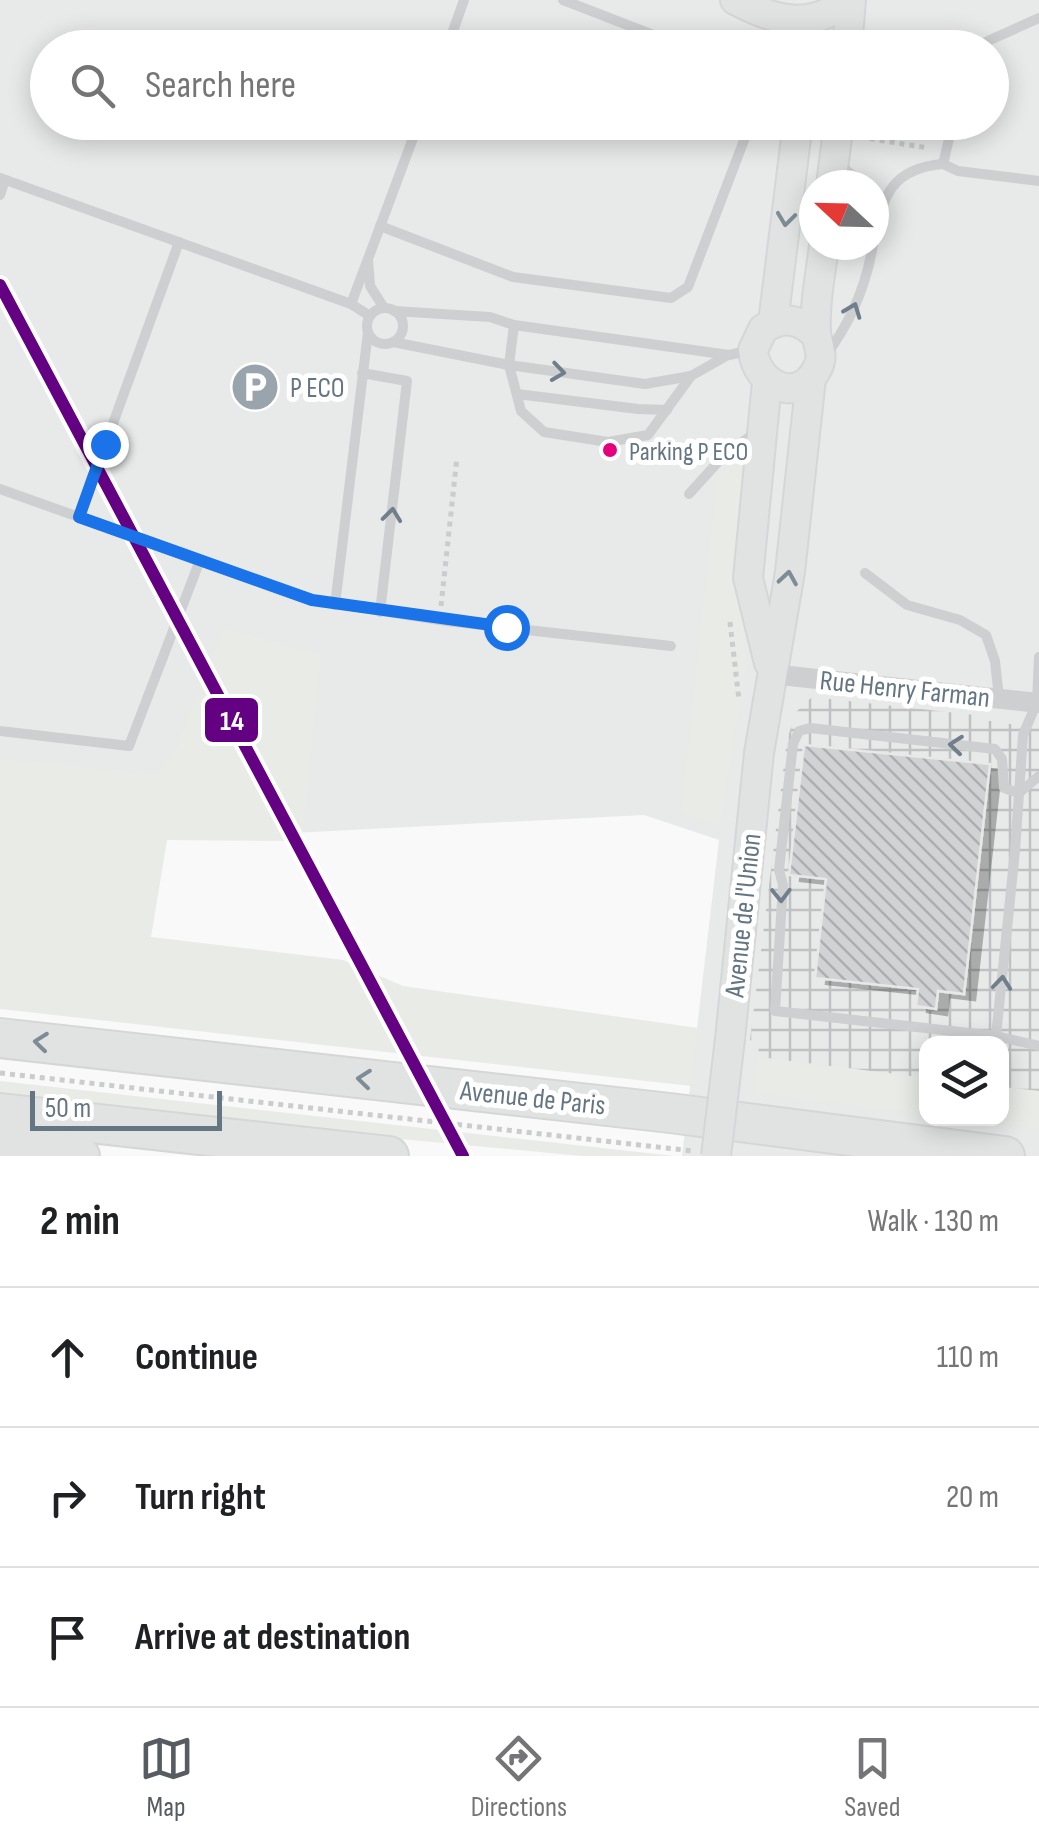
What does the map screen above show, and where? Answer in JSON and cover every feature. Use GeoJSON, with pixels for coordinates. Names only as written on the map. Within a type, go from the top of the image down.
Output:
{"type":"FeatureCollection","features":[{"type":"Feature","properties":{"kind":"highway","name":"Avenue de Paris"},"geometry":{"type":"LineString","coordinates":[[0,1038],[566,1101],[1005,1156]]}},
{"type":"Feature","properties":{"kind":"highway"},"geometry":{"type":"LineString","coordinates":[[566,1101],[596,1121],[620,1127],[822,1156]]}},
{"type":"Feature","properties":{"kind":"highway"},"geometry":{"type":"LineString","coordinates":[[0,1113],[389,1156]]}},
{"type":"Feature","properties":{"kind":"highway"},"geometry":{"type":"LineString","coordinates":[[0,1147],[80,1156]]}},
{"type":"Feature","properties":{"kind":"street"},"geometry":{"type":"LineString","coordinates":[[735,0],[786,20],[832,14],[849,0]]}},
{"type":"Feature","properties":{"kind":"street"},"geometry":{"type":"LineString","coordinates":[[848,30],[849,0]]}},
{"type":"Feature","properties":{"kind":"street"},"geometry":{"type":"LineString","coordinates":[[786,20],[798,30]]}},
{"type":"Feature","properties":{"kind":"street"},"geometry":{"type":"LineString","coordinates":[[774,322],[796,140]]}},
{"type":"Feature","properties":{"kind":"street"},"geometry":{"type":"LineString","coordinates":[[833,170],[836,140]]}},
{"type":"Feature","properties":{"kind":"street","name":"Avenue de l'Union"},"geometry":{"type":"LineString","coordinates":[[706,1154],[730,1039],[760,753],[790,572],[814,374],[822,357],[816,334],[823,260]]}},
{"type":"Feature","properties":{"kind":"street"},"geometry":{"type":"LineString","coordinates":[[741,352],[774,322],[797,321],[816,334]]}},
{"type":"Feature","properties":{"kind":"street","name":"Avenue de l'Union"},"geometry":{"type":"LineString","coordinates":[[741,352],[767,382],[748,578],[771,674]]}},
{"type":"Feature","properties":{"kind":"street"},"geometry":{"type":"LineString","coordinates":[[767,382],[790,388],[814,374]]}},
{"type":"Feature","properties":{"kind":"street","name":"Rue Henry Farman"},"geometry":{"type":"LineString","coordinates":[[771,674],[1038,702]]}},
{"type":"Feature","properties":{"kind":"lane"},"geometry":{"type":"LineString","coordinates":[[453,30],[464,0]]}},
{"type":"Feature","properties":{"kind":"lane"},"geometry":{"type":"LineString","coordinates":[[563,0],[640,30]]}},
{"type":"Feature","properties":{"kind":"lane"},"geometry":{"type":"LineString","coordinates":[[1009,31],[1039,18]]}},
{"type":"Feature","properties":{"kind":"lane"},"geometry":{"type":"LineString","coordinates":[[351,304],[411,140]]}},
{"type":"Feature","properties":{"kind":"lane"},"geometry":{"type":"LineString","coordinates":[[380,226],[513,278],[671,298],[688,286],[744,140]]}},
{"type":"Feature","properties":{"kind":"lane"},"geometry":{"type":"LineString","coordinates":[[943,164],[949,140]]}},
{"type":"Feature","properties":{"kind":"lane"},"geometry":{"type":"LineString","coordinates":[[889,189],[920,166],[943,164],[958,171],[1039,180]]}},
{"type":"Feature","properties":{"kind":"lane"},"geometry":{"type":"LineString","coordinates":[[0,195],[3,179],[351,304],[370,316],[389,310],[490,318],[514,325],[741,352]]}},
{"type":"Feature","properties":{"kind":"lane"},"geometry":{"type":"LineString","coordinates":[[79,517],[179,242]]}},
{"type":"Feature","properties":{"kind":"lane"},"geometry":{"type":"LineString","coordinates":[[368,259],[370,286],[402,327],[393,342]]}},
{"type":"Feature","properties":{"kind":"lane"},"geometry":{"type":"LineString","coordinates":[[814,374],[846,329],[870,260]]}},
{"type":"Feature","properties":{"kind":"lane"},"geometry":{"type":"LineString","coordinates":[[335,605],[370,316]]}},
{"type":"Feature","properties":{"kind":"lane"},"geometry":{"type":"LineString","coordinates":[[514,325],[509,365],[521,411],[544,432],[608,442],[648,436],[692,376]]}},
{"type":"Feature","properties":{"kind":"lane"},"geometry":{"type":"LineString","coordinates":[[368,332],[381,344],[393,342],[509,365],[645,384],[692,376],[741,352]]}},
{"type":"Feature","properties":{"kind":"lane"},"geometry":{"type":"LineString","coordinates":[[362,374],[407,381],[380,612]]}},
{"type":"Feature","properties":{"kind":"lane"},"geometry":{"type":"LineString","coordinates":[[517,394],[638,410],[667,410]]}},
{"type":"Feature","properties":{"kind":"lane"},"geometry":{"type":"LineString","coordinates":[[689,494],[728,451],[765,427]]}},
{"type":"Feature","properties":{"kind":"lane"},"geometry":{"type":"LineString","coordinates":[[0,489],[312,600],[380,612],[671,646]]}},
{"type":"Feature","properties":{"kind":"lane"},"geometry":{"type":"LineString","coordinates":[[0,731],[129,746],[200,560]]}},
{"type":"Feature","properties":{"kind":"lane"},"geometry":{"type":"LineString","coordinates":[[865,573],[907,605],[960,620],[986,635],[995,661],[998,698]]}},
{"type":"Feature","properties":{"kind":"lane"},"geometry":{"type":"LineString","coordinates":[[1019,793],[1008,791],[1001,784],[1002,758],[995,749],[810,728],[799,731],[793,744],[779,870],[782,885],[775,1010],[996,1036],[1019,793],[1024,726],[1038,702],[1039,657]]}},
{"type":"Feature","properties":{"kind":"lane"},"geometry":{"type":"LineString","coordinates":[[1019,793],[1039,776]]}},
{"type":"Feature","properties":{"kind":"lane"},"geometry":{"type":"LineString","coordinates":[[1009,1039],[1039,1046]]}},
{"type":"Feature","properties":{"kind":"path"},"geometry":{"type":"LineString","coordinates":[[440,610],[456,457]]}},
{"type":"Feature","properties":{"kind":"path"},"geometry":{"type":"LineString","coordinates":[[0,1074],[706,1154]]}},
{"type":"Feature","properties":{"kind":"shaded area"},"geometry":{"type":"Polygon","coordinates":[[[0,0],[1039,0],[1039,1156],[682,1156],[719,840],[644,815],[0,848],[0,0]]]}},
{"type":"Feature","properties":{"kind":"shaded area"},"geometry":{"type":"Polygon","coordinates":[[[737,458],[745,461],[737,557],[746,665],[720,826],[681,813],[717,477],[737,458]]]}},
{"type":"Feature","properties":{"kind":"shaded area"},"geometry":{"type":"Polygon","coordinates":[[[225,628],[321,656],[302,841],[167,840],[151,937],[343,960],[403,986],[698,1028],[691,1086],[0,1009],[0,759],[159,775],[176,749],[225,628]]]}},
{"type":"Feature","properties":{"kind":"shaded area"},"geometry":{"type":"Polygon","coordinates":[[[812,697],[1039,726],[1039,1091],[1009,1088],[1009,1036],[919,1036],[919,1077],[758,1057],[759,1044],[750,1040],[787,740],[796,712],[812,697]]]}},
{"type":"Feature","properties":{"kind":"shaded area"},"geometry":{"type":"Polygon","coordinates":[[[758,1057],[919,1077],[919,1113],[753,1093],[758,1057]]]}},
{"type":"Feature","properties":{"kind":"shaded area"},"geometry":{"type":"Polygon","coordinates":[[[0,1081],[674,1156],[582,1156],[143,1115],[0,1098],[0,1081]]]}},
{"type":"Feature","properties":{"kind":"shaded area"},"geometry":{"type":"Polygon","coordinates":[[[1009,1088],[1039,1091],[1039,1128],[1009,1124],[1009,1088]]]}},
{"type":"Feature","properties":{"kind":"building"},"geometry":{"type":"Polygon","coordinates":[[[804,745],[990,764],[964,994],[938,991],[936,1009],[916,1006],[918,989],[815,978],[826,879],[789,875],[804,745]]]}},
{"type":"Feature","properties":{"kind":"transit line","name":"14"},"geometry":{"type":"LineString","coordinates":[[0,285],[463,1156]]}},
{"type":"Feature","properties":{"kind":"place","name":"P ECO"},"geometry":{"type":"Point","coordinates":[255,387]}},
{"type":"Feature","properties":{"kind":"place","name":"Parking P ECO"},"geometry":{"type":"Point","coordinates":[610,450]}},
{"type":"Feature","properties":{"kind":"route"},"geometry":{"type":"LineString","coordinates":[[105,444],[79,517],[312,600],[506,627]]}}]}
